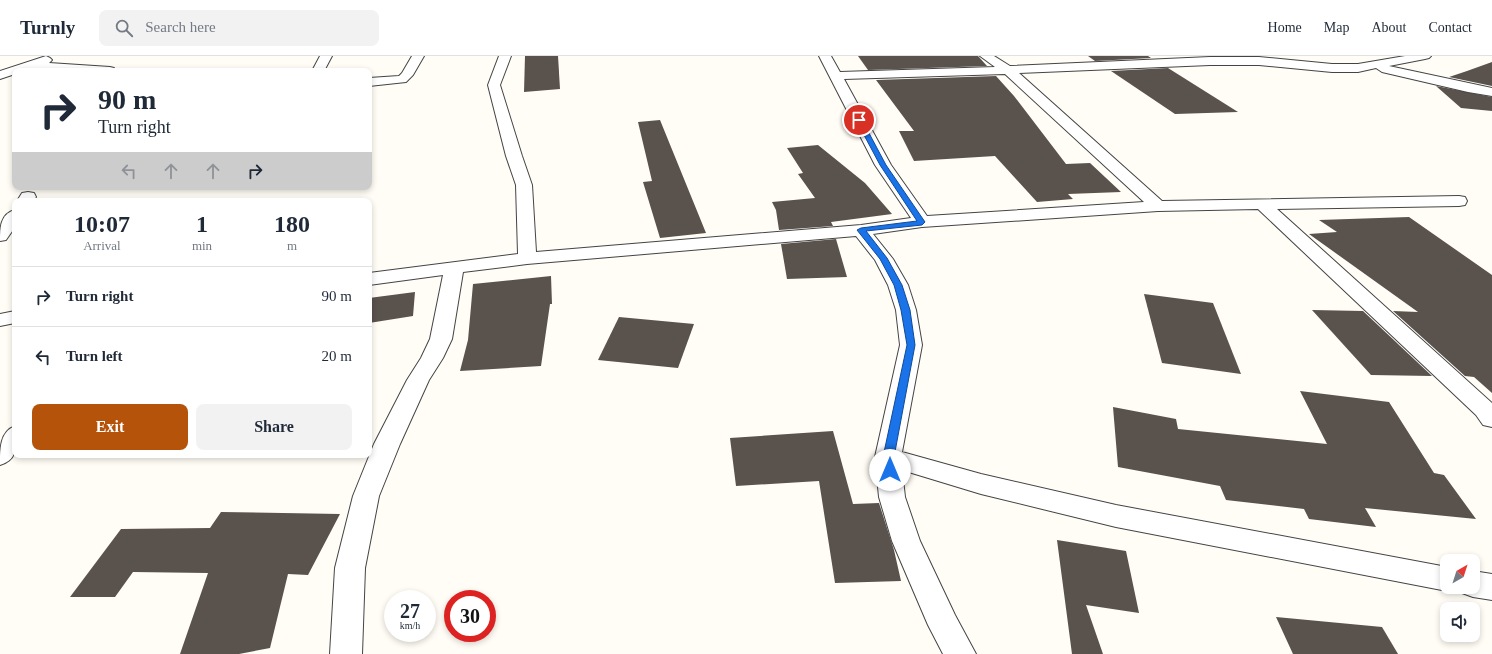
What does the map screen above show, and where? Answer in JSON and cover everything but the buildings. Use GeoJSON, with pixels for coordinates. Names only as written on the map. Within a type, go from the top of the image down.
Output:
{"type":"FeatureCollection","features":[{"type":"Feature","properties":{"kind":"street"},"geometry":{"type":"LineString","coordinates":[[22,68],[57,56]]}},
{"type":"Feature","properties":{"kind":"street"},"geometry":{"type":"LineString","coordinates":[[320,68],[326,56]]}},
{"type":"Feature","properties":{"kind":"street"},"geometry":{"type":"LineString","coordinates":[[372,82],[402,79],[407,75],[418,56]]}},
{"type":"Feature","properties":{"kind":"street"},"geometry":{"type":"LineString","coordinates":[[505,56],[494,85],[514,156],[524,185],[527,258]]}},
{"type":"Feature","properties":{"kind":"street"},"geometry":{"type":"LineString","coordinates":[[825,56],[883,165],[922,222]]}},
{"type":"Feature","properties":{"kind":"street"},"geometry":{"type":"LineString","coordinates":[[986,56],[1010,71],[1158,206]]}},
{"type":"Feature","properties":{"kind":"street"},"geometry":{"type":"LineString","coordinates":[[1310,56],[1370,66],[1492,92]]}},
{"type":"Feature","properties":{"kind":"street"},"geometry":{"type":"LineString","coordinates":[[836,76],[1010,71],[1205,58],[1259,61],[1346,69],[1425,56]]}},
{"type":"Feature","properties":{"kind":"street"},"geometry":{"type":"LineString","coordinates":[[32,65],[71,68]]}},
{"type":"Feature","properties":{"kind":"street"},"geometry":{"type":"LineString","coordinates":[[0,75],[12,71]]}},
{"type":"Feature","properties":{"kind":"street"},"geometry":{"type":"LineString","coordinates":[[372,279],[527,258],[861,230],[922,222],[1158,206],[1459,201]]}},
{"type":"Feature","properties":{"kind":"street"},"geometry":{"type":"LineString","coordinates":[[1263,204],[1484,409],[1492,419]]}},
{"type":"Feature","properties":{"kind":"street"},"geometry":{"type":"LineString","coordinates":[[0,236],[12,219]]}},
{"type":"Feature","properties":{"kind":"street"},"geometry":{"type":"LineString","coordinates":[[861,230],[884,258],[898,285],[906,310],[911,345],[888,457],[892,497],[906,541],[944,625],[960,654]]}},
{"type":"Feature","properties":{"kind":"street"},"geometry":{"type":"LineString","coordinates":[[346,654],[350,568],[366,496],[387,444],[418,380],[432,358],[441,339],[454,268]]}},
{"type":"Feature","properties":{"kind":"street"},"geometry":{"type":"LineString","coordinates":[[0,320],[12,318]]}},
{"type":"Feature","properties":{"kind":"street"},"geometry":{"type":"LineString","coordinates":[[0,456],[12,439]]}},
{"type":"Feature","properties":{"kind":"street"},"geometry":{"type":"LineString","coordinates":[[888,457],[981,484],[1116,516],[1440,578]]}},
{"type":"Feature","properties":{"kind":"street"},"geometry":{"type":"LineString","coordinates":[[1480,585],[1492,587]]}},
{"type":"Feature","properties":{"kind":"route"},"geometry":{"type":"LineString","coordinates":[[859,120],[883,165],[922,222],[861,230],[884,258],[898,285],[906,310],[911,345],[888,457],[890,470]]}}]}
